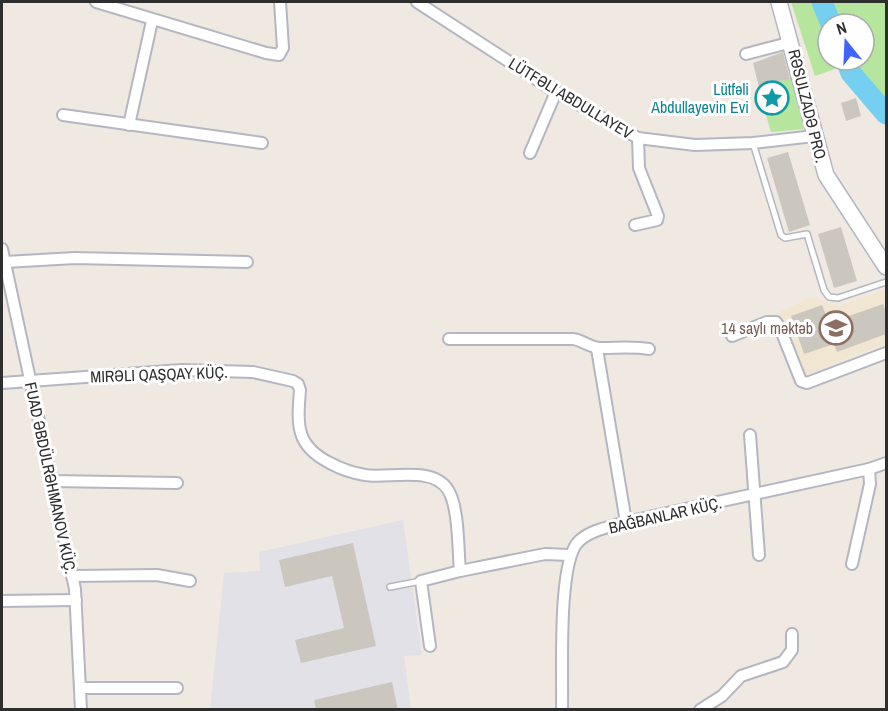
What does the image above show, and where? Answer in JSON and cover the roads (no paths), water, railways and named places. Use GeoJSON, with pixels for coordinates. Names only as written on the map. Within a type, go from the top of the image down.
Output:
{"type":"FeatureCollection","features":[{"type":"Feature","properties":{"kind":"street"},"geometry":{"type":"LineString","coordinates":[[96,2],[152,21],[279,55],[283,48],[280,2]]}},
{"type":"Feature","properties":{"kind":"street","name":"LÜTFƏLI ABDULLAYEV"},"geometry":{"type":"LineString","coordinates":[[417,2],[556,92],[638,138],[695,145],[753,143],[814,136]]}},
{"type":"Feature","properties":{"kind":"street","name":"RƏSULZADƏ PRO."},"geometry":{"type":"LineString","coordinates":[[779,2],[792,42],[814,136],[826,175],[886,267]]}},
{"type":"Feature","properties":{"kind":"street"},"geometry":{"type":"LineString","coordinates":[[129,125],[152,21]]}},
{"type":"Feature","properties":{"kind":"street"},"geometry":{"type":"LineString","coordinates":[[746,54],[792,42]]}},
{"type":"Feature","properties":{"kind":"street"},"geometry":{"type":"LineString","coordinates":[[530,153],[556,92]]}},
{"type":"Feature","properties":{"kind":"street"},"geometry":{"type":"LineString","coordinates":[[63,115],[262,143]]}},
{"type":"Feature","properties":{"kind":"street"},"geometry":{"type":"LineString","coordinates":[[635,225],[651,223],[657,220],[658,216],[639,168],[638,138]]}},
{"type":"Feature","properties":{"kind":"street","name":"FUAD ƏBDÜLRƏHMANOV KÜÇ."},"geometry":{"type":"LineString","coordinates":[[2,249],[72,576],[76,600],[82,688],[81,710]]}},
{"type":"Feature","properties":{"kind":"street"},"geometry":{"type":"LineString","coordinates":[[5,262],[75,258],[247,262]]}},
{"type":"Feature","properties":{"kind":"street"},"geometry":{"type":"LineString","coordinates":[[732,336],[767,322],[776,322],[801,381],[807,383],[886,353]]}},
{"type":"Feature","properties":{"kind":"street"},"geometry":{"type":"LineString","coordinates":[[449,339],[573,339],[583,340],[597,348],[628,346],[649,349]]}},
{"type":"Feature","properties":{"kind":"street"},"geometry":{"type":"LineString","coordinates":[[597,348],[626,522]]}},
{"type":"Feature","properties":{"kind":"street","name":"MIRƏLI QAŞQAY KÜÇ."},"geometry":{"type":"LineString","coordinates":[[2,383],[182,370],[253,372],[293,381],[298,384],[300,390],[301,431],[304,445],[314,455],[338,467],[367,475],[408,473],[429,478],[447,487],[452,499],[460,572]]}},
{"type":"Feature","properties":{"kind":"street"},"geometry":{"type":"LineString","coordinates":[[750,435],[759,555]]}},
{"type":"Feature","properties":{"kind":"street","name":"BAĞBANLAR KÜÇ."},"geometry":{"type":"LineString","coordinates":[[569,555],[578,542],[590,533],[626,522],[869,469],[886,463]]}},
{"type":"Feature","properties":{"kind":"street"},"geometry":{"type":"LineString","coordinates":[[852,564],[870,484],[869,469]]}},
{"type":"Feature","properties":{"kind":"street"},"geometry":{"type":"LineString","coordinates":[[51,481],[177,483]]}},
{"type":"Feature","properties":{"kind":"street"},"geometry":{"type":"LineString","coordinates":[[430,646],[421,581],[544,554],[569,555],[565,578],[562,710]]}},
{"type":"Feature","properties":{"kind":"street"},"geometry":{"type":"LineString","coordinates":[[72,576],[157,575],[190,581]]}},
{"type":"Feature","properties":{"kind":"street"},"geometry":{"type":"LineString","coordinates":[[2,601],[76,600]]}},
{"type":"Feature","properties":{"kind":"street"},"geometry":{"type":"LineString","coordinates":[[700,710],[722,696],[741,676],[783,662],[792,650],[792,634]]}},
{"type":"Feature","properties":{"kind":"street"},"geometry":{"type":"LineString","coordinates":[[82,688],[177,688]]}},
{"type":"Feature","properties":{"kind":"lane"},"geometry":{"type":"LineString","coordinates":[[753,143],[782,235],[786,238],[807,234],[824,290],[829,297],[838,298],[886,282]]}},
{"type":"Feature","properties":{"kind":"lane"},"geometry":{"type":"LineString","coordinates":[[390,587],[421,581]]}},
{"type":"Feature","properties":{"kind":"waterway"},"geometry":{"type":"LineString","coordinates":[[822,2],[826,12]]}},
{"type":"Feature","properties":{"kind":"waterway"},"geometry":{"type":"LineString","coordinates":[[851,72],[886,114]]}},
{"type":"Feature","properties":{"kind":"place","name":"Lütfəli Abdullayevin Evi"},"geometry":{"type":"Point","coordinates":[772,98]}},
{"type":"Feature","properties":{"kind":"place","name":"14 saylı məktəb"},"geometry":{"type":"Point","coordinates":[836,328]}}]}
